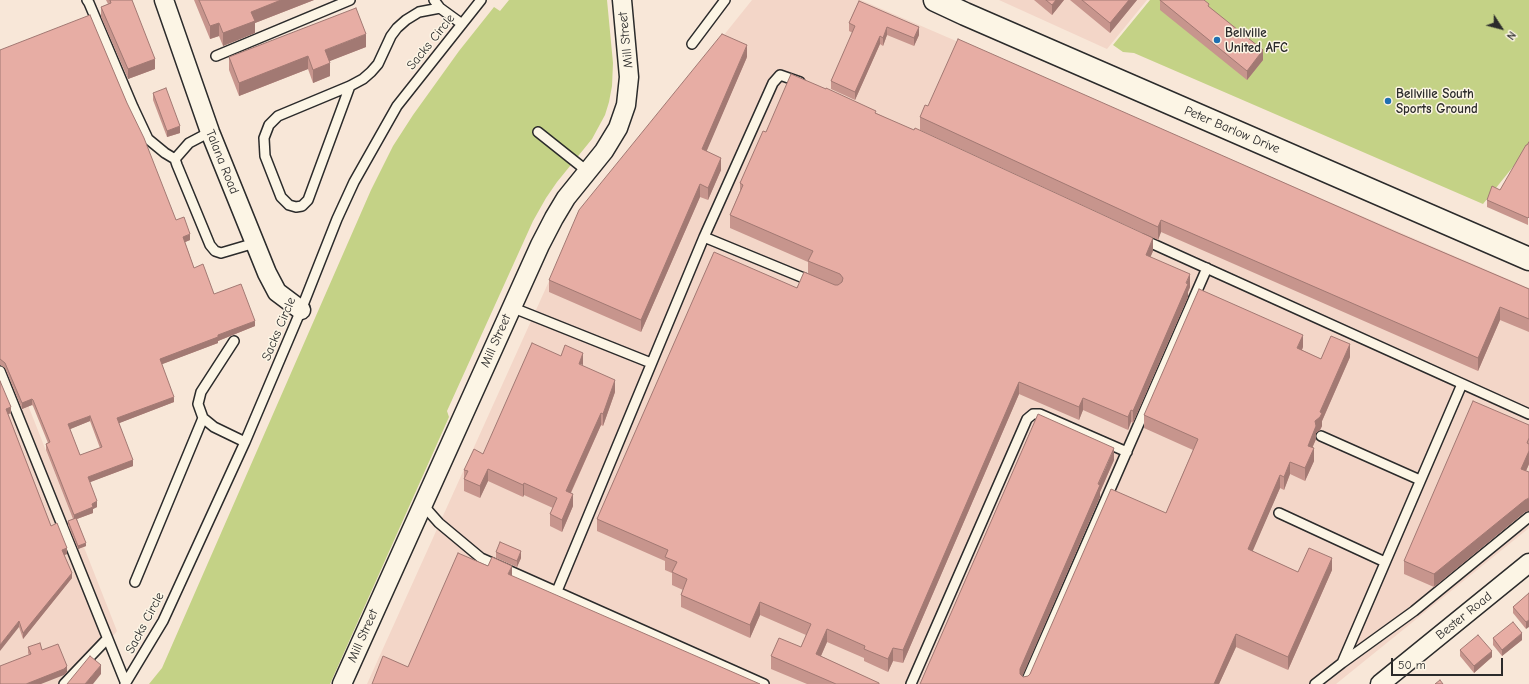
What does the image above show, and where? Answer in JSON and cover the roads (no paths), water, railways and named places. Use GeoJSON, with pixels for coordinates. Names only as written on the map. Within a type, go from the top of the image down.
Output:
{"type":"FeatureCollection","features":[{"type":"Feature","properties":{"kind":"street","name":"Talana Road"},"geometry":{"type":"LineString","coordinates":[[164,0],[210,132],[267,272],[277,292],[301,310]]}},
{"type":"Feature","properties":{"kind":"street","name":"Mill Street"},"geometry":{"type":"LineString","coordinates":[[342,684],[512,307],[554,218],[571,191],[604,151],[618,128],[628,96],[629,71],[622,0]]}},
{"type":"Feature","properties":{"kind":"street","name":"Peter Barlow Drive"},"geometry":{"type":"LineString","coordinates":[[935,0],[979,21],[1529,259]]}},
{"type":"Feature","properties":{"kind":"street","name":"Bester Road"},"geometry":{"type":"LineString","coordinates":[[1380,684],[1529,563]]}},
{"type":"Feature","properties":{"kind":"lane"},"geometry":{"type":"LineString","coordinates":[[87,0],[132,107],[148,139],[175,159],[210,245],[214,251],[221,253],[255,243]]}},
{"type":"Feature","properties":{"kind":"lane"},"geometry":{"type":"LineString","coordinates":[[216,56],[350,0]]}},
{"type":"Feature","properties":{"kind":"lane"},"geometry":{"type":"LineString","coordinates":[[434,0],[440,8],[462,24]]}},
{"type":"Feature","properties":{"kind":"lane","name":"Sacks Circle"},"geometry":{"type":"LineString","coordinates":[[125,684],[164,621],[245,442],[301,310],[337,219],[354,182],[397,106],[481,0]]}},
{"type":"Feature","properties":{"kind":"lane"},"geometry":{"type":"LineString","coordinates":[[692,44],[725,0]]}},
{"type":"Feature","properties":{"kind":"lane"},"geometry":{"type":"LineString","coordinates":[[350,86],[308,200],[302,206],[296,208],[289,205],[281,197],[265,156],[264,138],[269,125],[278,116],[350,86],[371,72],[378,64],[397,28],[419,12],[440,8]]}},
{"type":"Feature","properties":{"kind":"lane"},"geometry":{"type":"LineString","coordinates":[[557,591],[704,237],[773,83],[780,75],[788,76],[810,86]]}},
{"type":"Feature","properties":{"kind":"lane"},"geometry":{"type":"LineString","coordinates":[[175,159],[189,143],[210,132]]}},
{"type":"Feature","properties":{"kind":"lane"},"geometry":{"type":"LineString","coordinates":[[538,132],[587,171]]}},
{"type":"Feature","properties":{"kind":"lane"},"geometry":{"type":"LineString","coordinates":[[1135,236],[1529,414]]}},
{"type":"Feature","properties":{"kind":"lane"},"geometry":{"type":"LineString","coordinates":[[704,237],[822,286]]}},
{"type":"Feature","properties":{"kind":"lane"},"geometry":{"type":"LineString","coordinates":[[1025,684],[1207,268]]}},
{"type":"Feature","properties":{"kind":"lane"},"geometry":{"type":"LineString","coordinates":[[512,307],[651,363]]}},
{"type":"Feature","properties":{"kind":"lane"},"geometry":{"type":"LineString","coordinates":[[234,341],[202,392],[198,404],[203,418],[214,427],[245,442]]}},
{"type":"Feature","properties":{"kind":"lane"},"geometry":{"type":"LineString","coordinates":[[0,371],[125,684]]}},
{"type":"Feature","properties":{"kind":"lane"},"geometry":{"type":"LineString","coordinates":[[1342,663],[1462,384]]}},
{"type":"Feature","properties":{"kind":"lane"},"geometry":{"type":"LineString","coordinates":[[911,684],[1027,419],[1033,414],[1040,414],[1127,452]]}},
{"type":"Feature","properties":{"kind":"lane"},"geometry":{"type":"LineString","coordinates":[[135,582],[203,418]]}},
{"type":"Feature","properties":{"kind":"lane"},"geometry":{"type":"LineString","coordinates":[[1321,436],[1420,480]]}},
{"type":"Feature","properties":{"kind":"lane"},"geometry":{"type":"LineString","coordinates":[[423,506],[440,523],[481,558],[764,684]]}},
{"type":"Feature","properties":{"kind":"lane"},"geometry":{"type":"LineString","coordinates":[[1279,513],[1385,562]]}},
{"type":"Feature","properties":{"kind":"lane"},"geometry":{"type":"LineString","coordinates":[[1315,684],[1414,611],[1529,517]]}},
{"type":"Feature","properties":{"kind":"lane"},"geometry":{"type":"LineString","coordinates":[[64,684],[107,639]]}},
{"type":"Feature","properties":{"kind":"place","name":"Bellville United AFC"},"geometry":{"type":"Point","coordinates":[1217,40]}},
{"type":"Feature","properties":{"kind":"place","name":"Bellville South Sports Ground"},"geometry":{"type":"Point","coordinates":[1388,101]}}]}
